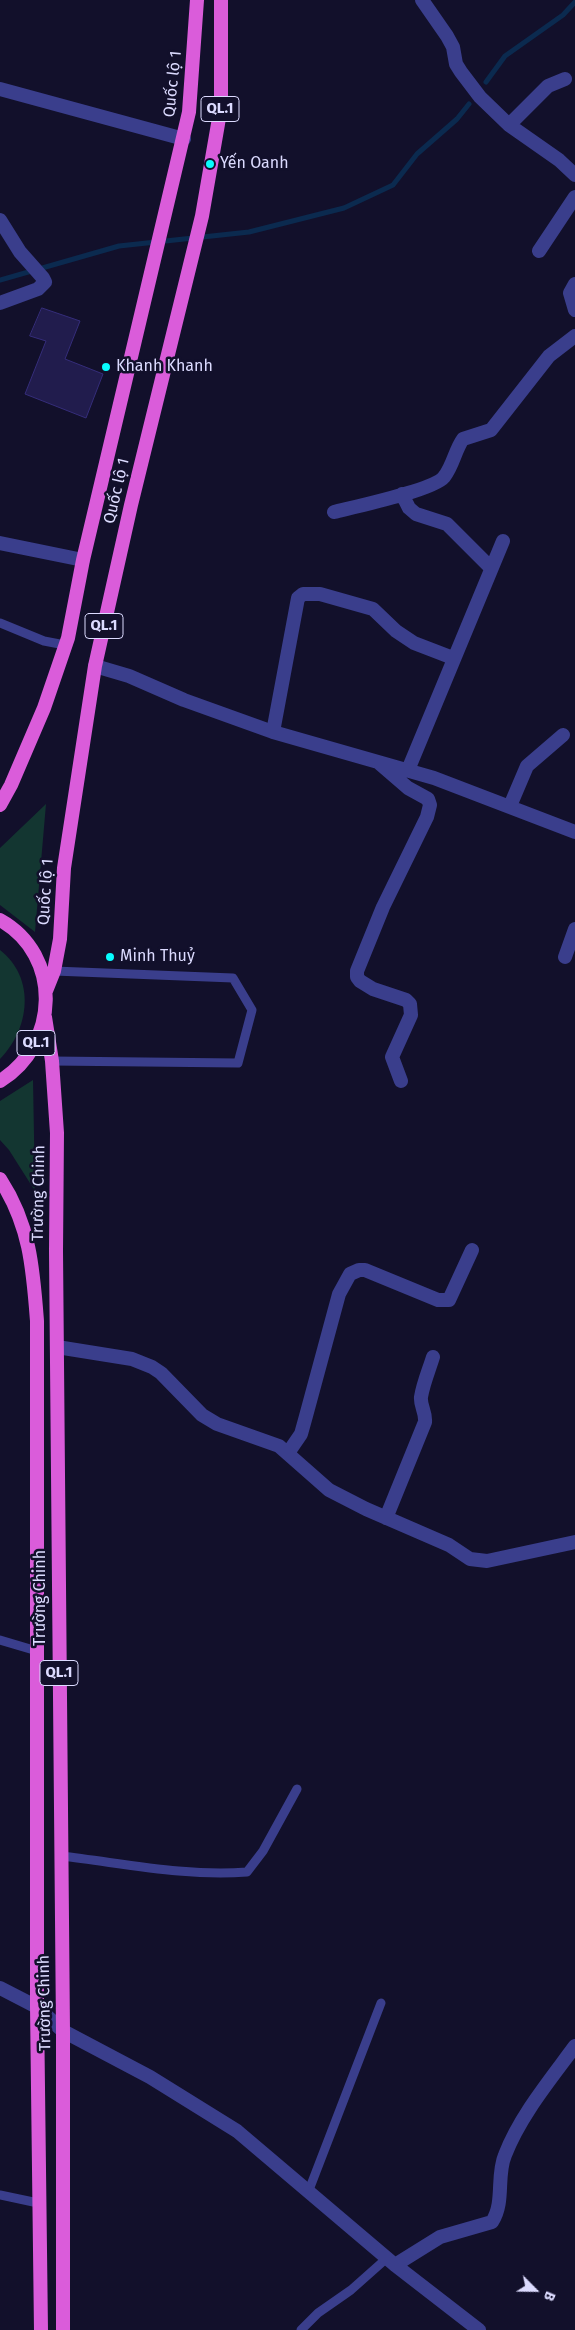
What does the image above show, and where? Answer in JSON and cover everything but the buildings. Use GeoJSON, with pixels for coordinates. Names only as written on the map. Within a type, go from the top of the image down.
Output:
{"type":"FeatureCollection","features":[{"type":"Feature","properties":{"kind":"highway","name":"Quốc lộ 1"},"geometry":{"type":"LineString","coordinates":[[2,797],[44,708],[66,645],[83,560],[184,139],[192,92],[197,0]]}},
{"type":"Feature","properties":{"kind":"highway","name":"Quốc lộ 1"},"geometry":{"type":"LineString","coordinates":[[46,991],[54,971],[60,939],[64,868],[95,666],[202,216],[220,105],[221,0]]}},
{"type":"Feature","properties":{"kind":"highway","name":"QL.1"},"geometry":{"type":"LineString","coordinates":[[0,920],[19,934],[33,951],[42,970],[46,991],[45,1017],[33,1050],[22,1064],[0,1081]]}},
{"type":"Feature","properties":{"kind":"highway","name":"Trường Chinh"},"geometry":{"type":"LineString","coordinates":[[45,1017],[52,1060],[57,1133],[63,2330]]}},
{"type":"Feature","properties":{"kind":"highway","name":"Trường Chinh"},"geometry":{"type":"LineString","coordinates":[[0,1179],[14,1203],[27,1234],[35,1290],[37,1321],[37,2007],[41,2330]]}},
{"type":"Feature","properties":{"kind":"street"},"geometry":{"type":"LineString","coordinates":[[422,0],[448,36],[453,47],[456,64],[480,96],[509,125],[573,167]]}},
{"type":"Feature","properties":{"kind":"street"},"geometry":{"type":"LineString","coordinates":[[509,125],[548,86],[565,79]]}},
{"type":"Feature","properties":{"kind":"street"},"geometry":{"type":"LineString","coordinates":[[0,89],[184,139]]}},
{"type":"Feature","properties":{"kind":"street"},"geometry":{"type":"LineString","coordinates":[[539,251],[575,197]]}},
{"type":"Feature","properties":{"kind":"street"},"geometry":{"type":"LineString","coordinates":[[0,220],[20,252],[43,278],[44,282],[38,289],[0,303]]}},
{"type":"Feature","properties":{"kind":"street"},"geometry":{"type":"LineString","coordinates":[[575,284],[570,293],[575,310]]}},
{"type":"Feature","properties":{"kind":"street"},"geometry":{"type":"LineString","coordinates":[[334,512],[402,494],[441,481],[446,476],[463,438],[491,430],[549,356],[575,336]]}},
{"type":"Feature","properties":{"kind":"street"},"geometry":{"type":"LineString","coordinates":[[402,494],[409,508],[416,514],[448,524],[491,568]]}},
{"type":"Feature","properties":{"kind":"street"},"geometry":{"type":"LineString","coordinates":[[408,770],[503,541]]}},
{"type":"Feature","properties":{"kind":"street"},"geometry":{"type":"LineString","coordinates":[[0,543],[83,560]]}},
{"type":"Feature","properties":{"kind":"street"},"geometry":{"type":"LineString","coordinates":[[272,732],[298,598],[303,594],[320,594],[373,609],[414,643],[453,658]]}},
{"type":"Feature","properties":{"kind":"street"},"geometry":{"type":"LineString","coordinates":[[95,666],[129,676],[184,700],[272,732],[329,750],[408,770],[510,806],[575,832]]}},
{"type":"Feature","properties":{"kind":"street"},"geometry":{"type":"LineString","coordinates":[[510,806],[527,766],[563,735]]}},
{"type":"Feature","properties":{"kind":"street"},"geometry":{"type":"LineString","coordinates":[[377,761],[408,788],[428,799],[430,805],[427,817],[383,907],[357,972],[357,977],[364,985],[406,1000],[410,1004],[411,1016],[392,1057],[401,1081]]}},
{"type":"Feature","properties":{"kind":"street"},"geometry":{"type":"LineString","coordinates":[[565,957],[575,929]]}},
{"type":"Feature","properties":{"kind":"street"},"geometry":{"type":"LineString","coordinates":[[288,1453],[301,1434],[334,1311],[345,1280],[350,1274],[359,1270],[365,1270],[438,1300],[449,1300],[472,1250]]}},
{"type":"Feature","properties":{"kind":"street"},"geometry":{"type":"LineString","coordinates":[[57,1346],[132,1359],[152,1367],[161,1373],[202,1415],[217,1424],[279,1446],[329,1490],[386,1518],[449,1545],[470,1559],[487,1561],[575,1542]]}},
{"type":"Feature","properties":{"kind":"street"},"geometry":{"type":"LineString","coordinates":[[386,1518],[425,1422],[426,1415],[421,1397],[433,1357]]}},
{"type":"Feature","properties":{"kind":"street"},"geometry":{"type":"LineString","coordinates":[[0,1988],[37,2007],[63,2031],[143,2073],[229,2125],[309,2190],[391,2262],[479,2330]]}},
{"type":"Feature","properties":{"kind":"street"},"geometry":{"type":"LineString","coordinates":[[391,2262],[440,2237],[492,2222],[499,2207],[502,2166],[507,2150],[523,2121],[575,2046]]}},
{"type":"Feature","properties":{"kind":"lane"},"geometry":{"type":"LineString","coordinates":[[0,623],[44,640],[66,645]]}},
{"type":"Feature","properties":{"kind":"lane"},"geometry":{"type":"LineString","coordinates":[[52,1060],[238,1063],[252,1010],[233,978],[54,971]]}},
{"type":"Feature","properties":{"kind":"lane"},"geometry":{"type":"LineString","coordinates":[[0,1640],[37,1651]]}},
{"type":"Feature","properties":{"kind":"lane"},"geometry":{"type":"LineString","coordinates":[[61,1856],[208,1872],[247,1872],[263,1851],[297,1789]]}},
{"type":"Feature","properties":{"kind":"lane"},"geometry":{"type":"LineString","coordinates":[[309,2190],[381,2003]]}},
{"type":"Feature","properties":{"kind":"lane"},"geometry":{"type":"LineString","coordinates":[[0,2195],[38,2203]]}},
{"type":"Feature","properties":{"kind":"lane"},"geometry":{"type":"LineString","coordinates":[[301,2330],[318,2313],[391,2262]]}},
{"type":"Feature","properties":{"kind":"green space"},"geometry":{"type":"Polygon","coordinates":[[[46,804],[35,932],[0,905],[0,848],[46,804]]]}},
{"type":"Feature","properties":{"kind":"green space"},"geometry":{"type":"Polygon","coordinates":[[[0,950],[12,961],[19,975],[24,989],[25,1004],[23,1019],[18,1033],[0,1059],[0,950]]]}},
{"type":"Feature","properties":{"kind":"green space"},"geometry":{"type":"Polygon","coordinates":[[[33,1080],[35,1191],[9,1150],[0,1140],[0,1101],[33,1080]]]}},
{"type":"Feature","properties":{"kind":"waterway"},"geometry":{"type":"LineString","coordinates":[[486,82],[505,56],[563,15],[575,2]]}},
{"type":"Feature","properties":{"kind":"waterway"},"geometry":{"type":"LineString","coordinates":[[0,280],[119,246],[249,232],[344,208],[393,185],[417,154],[457,119],[469,104]]}},
{"type":"Feature","properties":{"kind":"place","name":"Yến Oanh"},"geometry":{"type":"Point","coordinates":[210,164]}},
{"type":"Feature","properties":{"kind":"place","name":"Khanh Khanh"},"geometry":{"type":"Point","coordinates":[106,367]}},
{"type":"Feature","properties":{"kind":"place","name":"Minh Thuỷ"},"geometry":{"type":"Point","coordinates":[110,957]}}]}
